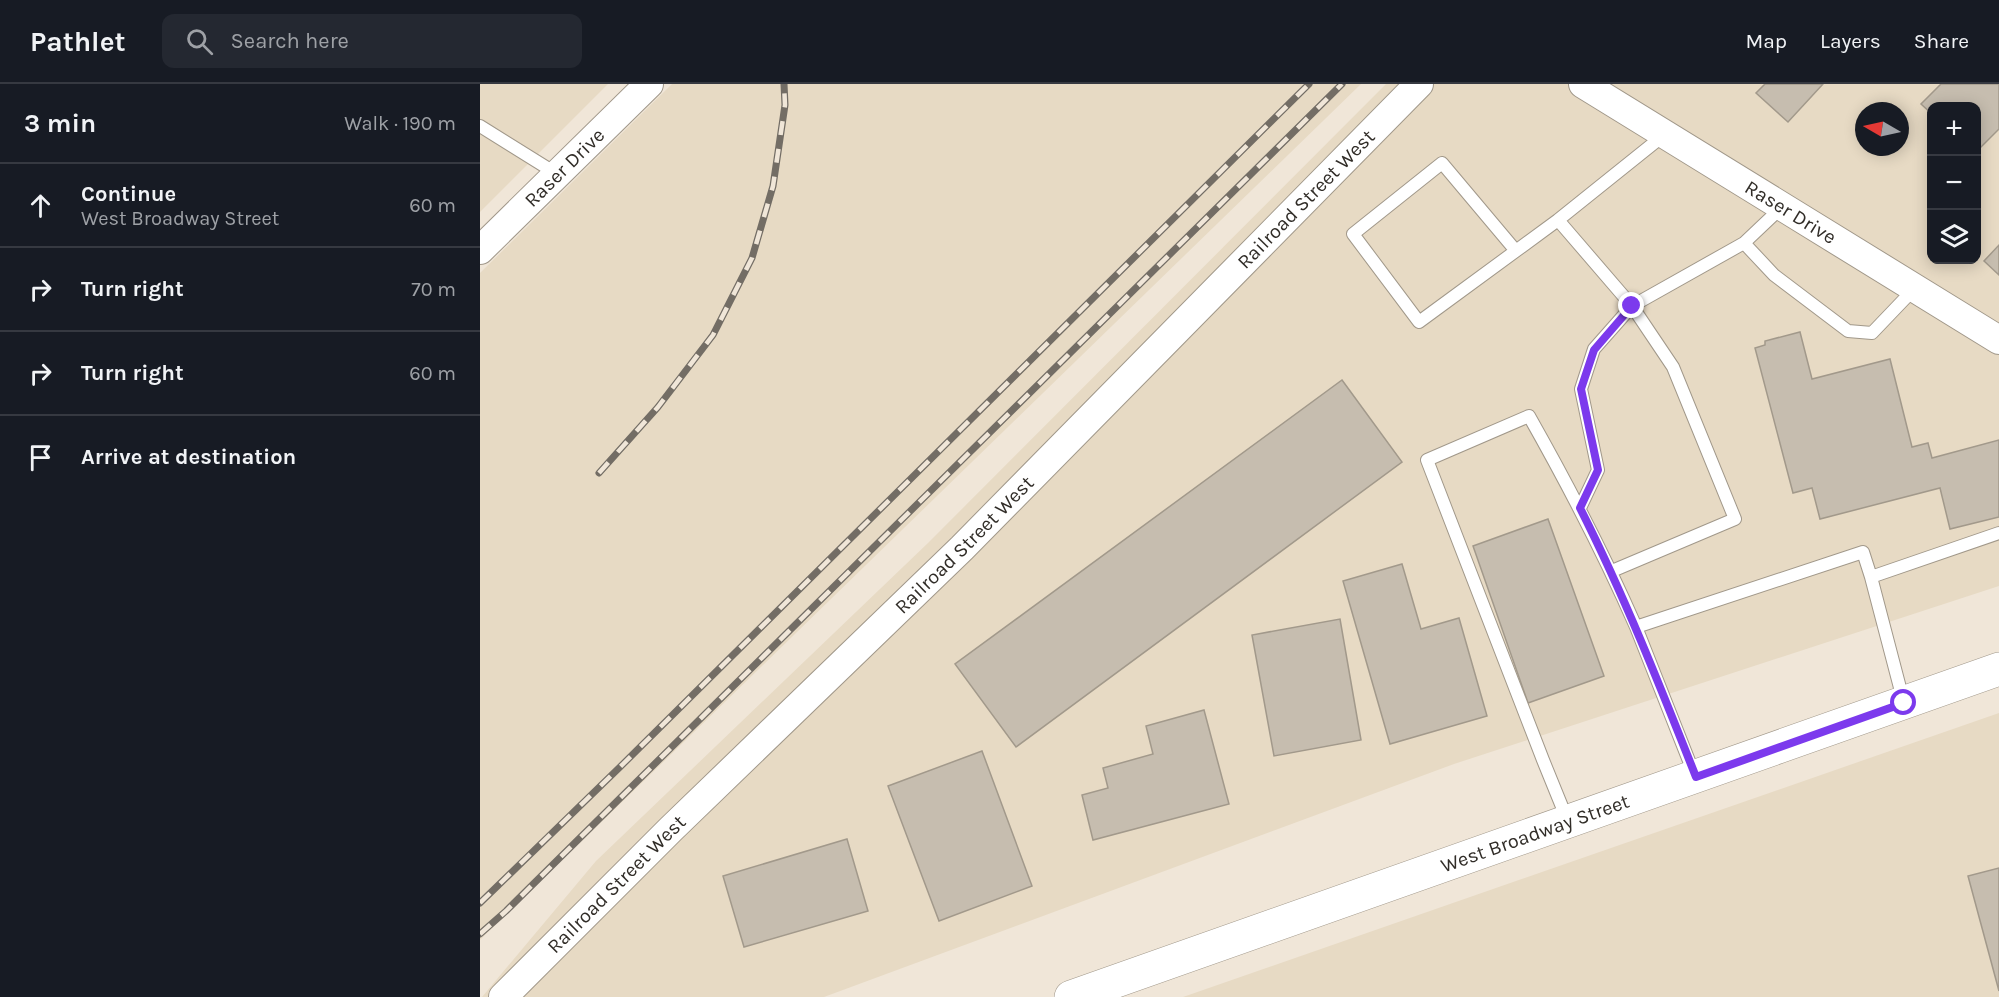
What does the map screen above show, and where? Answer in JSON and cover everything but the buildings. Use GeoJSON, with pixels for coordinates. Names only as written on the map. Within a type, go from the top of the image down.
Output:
{"type":"FeatureCollection","features":[{"type":"Feature","properties":{"kind":"main road","name":"West Broadway Street"},"geometry":{"type":"LineString","coordinates":[[1071,997],[1999,669]]}},
{"type":"Feature","properties":{"kind":"street","name":"Raser Drive"},"geometry":{"type":"LineString","coordinates":[[480,250],[649,84]]}},
{"type":"Feature","properties":{"kind":"street","name":"Railroad Street West"},"geometry":{"type":"LineString","coordinates":[[503,997],[671,829],[962,548],[1419,84]]}},
{"type":"Feature","properties":{"kind":"street","name":"Raser Drive"},"geometry":{"type":"LineString","coordinates":[[1583,84],[1999,340]]}},
{"type":"Feature","properties":{"kind":"lane"},"geometry":{"type":"LineString","coordinates":[[480,126],[557,174]]}},
{"type":"Feature","properties":{"kind":"lane"},"geometry":{"type":"LineString","coordinates":[[1516,251],[1442,163],[1353,234],[1419,322],[1516,251],[1558,220],[1665,135]]}},
{"type":"Feature","properties":{"kind":"lane"},"geometry":{"type":"LineString","coordinates":[[1580,508],[1598,470],[1581,389],[1594,350],[1632,306],[1744,243],[1783,207]]}},
{"type":"Feature","properties":{"kind":"lane"},"geometry":{"type":"LineString","coordinates":[[1558,220],[1632,306],[1673,367],[1735,519],[1612,571]]}},
{"type":"Feature","properties":{"kind":"lane"},"geometry":{"type":"LineString","coordinates":[[1744,243],[1774,275],[1848,332],[1872,333],[1915,288]]}},
{"type":"Feature","properties":{"kind":"lane"},"geometry":{"type":"LineString","coordinates":[[1568,821],[1427,460],[1528,416],[1580,508],[1612,571],[1696,777]]}},
{"type":"Feature","properties":{"kind":"lane"},"geometry":{"type":"LineString","coordinates":[[1871,577],[1999,533]]}},
{"type":"Feature","properties":{"kind":"lane"},"geometry":{"type":"LineString","coordinates":[[1636,627],[1863,552],[1904,703]]}},
{"type":"Feature","properties":{"kind":"shaded area"},"geometry":{"type":"Polygon","coordinates":[[[480,84],[608,84],[480,212],[480,84]]]}},
{"type":"Feature","properties":{"kind":"shaded area"},"geometry":{"type":"Polygon","coordinates":[[[672,84],[1361,84],[480,940],[480,273],[672,84]]]}},
{"type":"Feature","properties":{"kind":"shaded area"},"geometry":{"type":"Polygon","coordinates":[[[1386,84],[1999,84],[1999,586],[1454,764],[824,997],[482,997],[596,861],[928,543],[1386,84]]]}},
{"type":"Feature","properties":{"kind":"shaded area"},"geometry":{"type":"Polygon","coordinates":[[[1999,713],[1999,997],[1183,997],[1999,713]]]}},
{"type":"Feature","properties":{"kind":"railway"},"geometry":{"type":"LineString","coordinates":[[599,473],[658,407],[713,335],[752,258],[773,186],[785,105],[784,84]]}},
{"type":"Feature","properties":{"kind":"railway"},"geometry":{"type":"LineString","coordinates":[[480,903],[1309,84]]}},
{"type":"Feature","properties":{"kind":"railway"},"geometry":{"type":"LineString","coordinates":[[480,934],[506,911],[1342,84]]}},
{"type":"Feature","properties":{"kind":"route"},"geometry":{"type":"LineString","coordinates":[[1632,306],[1594,350],[1581,389],[1598,470],[1580,508],[1612,571],[1696,777],[1904,703]]}}]}
